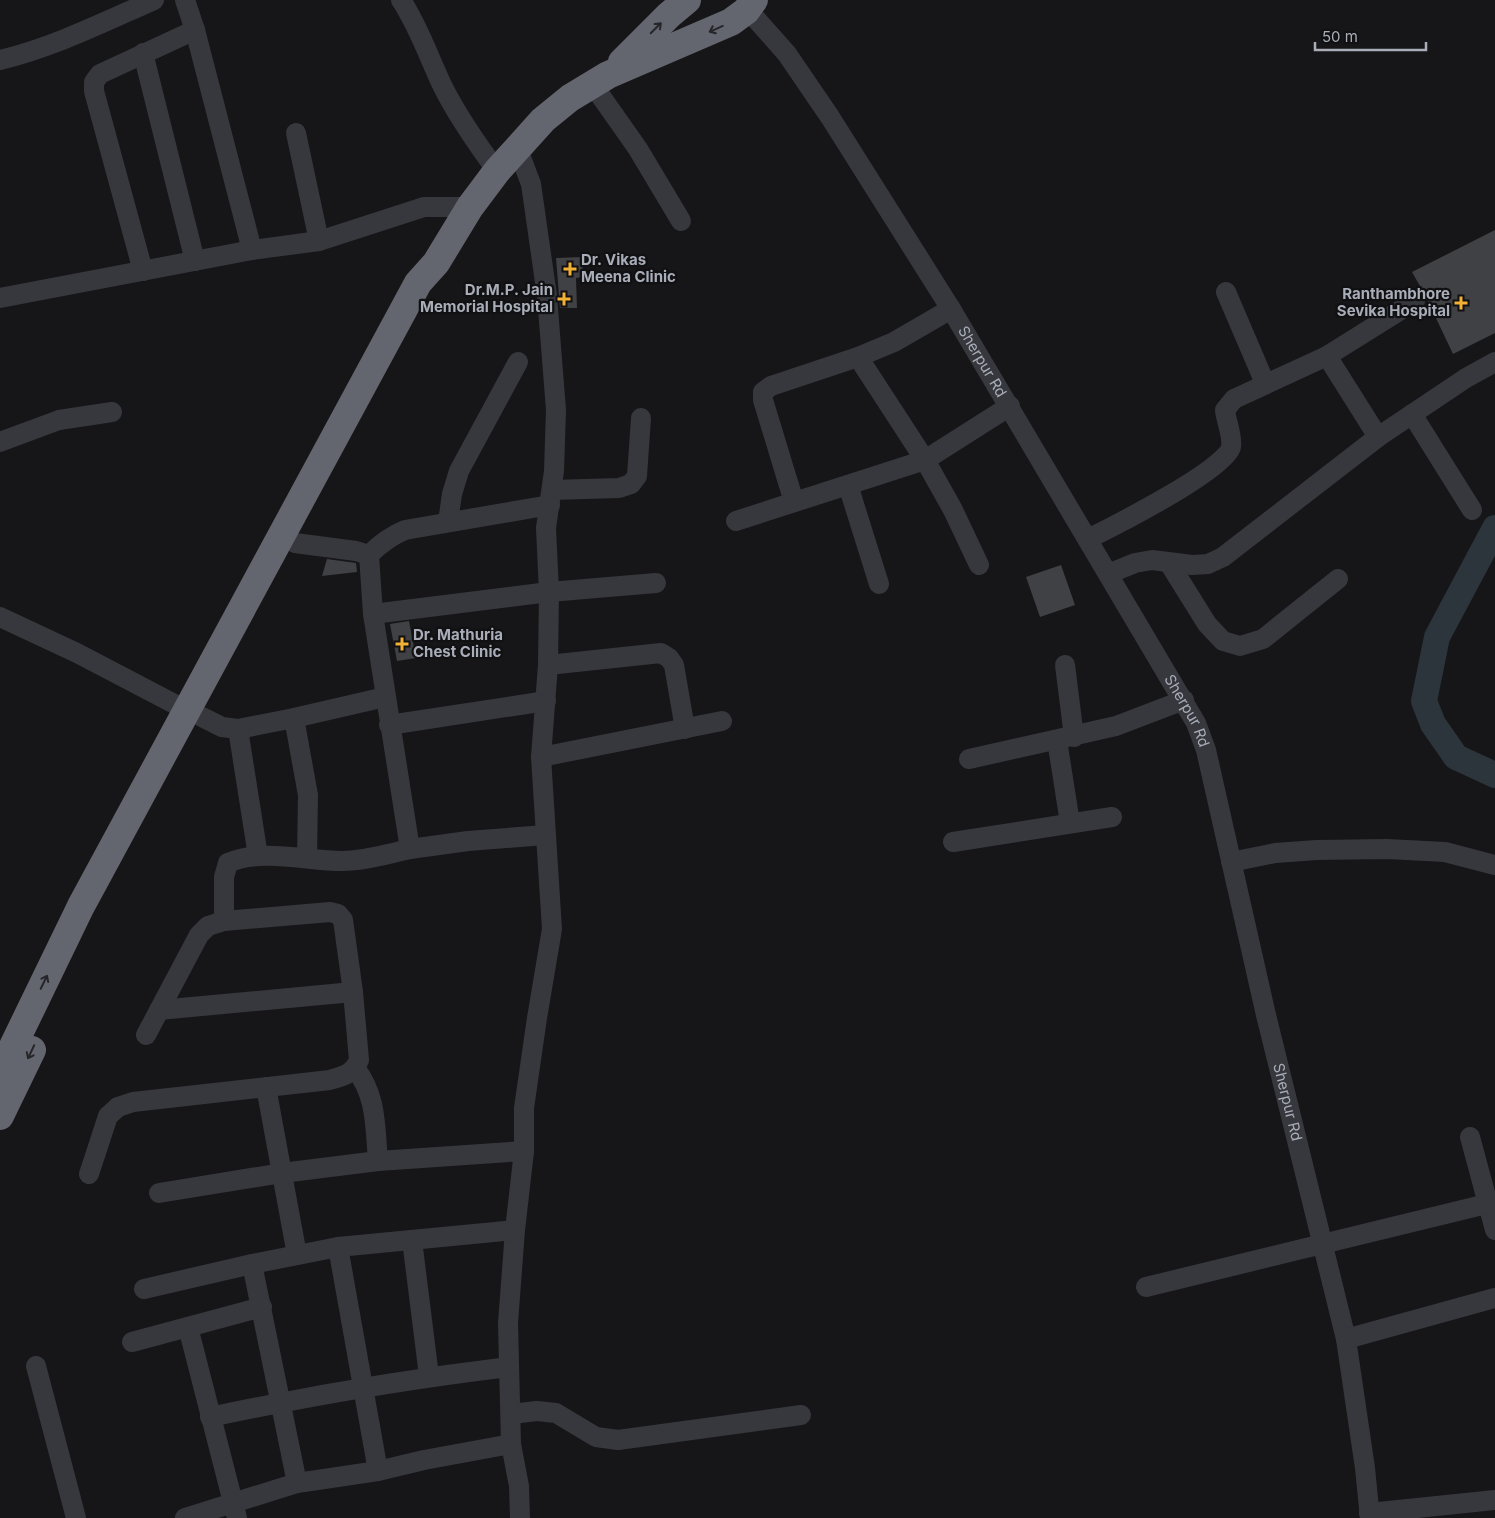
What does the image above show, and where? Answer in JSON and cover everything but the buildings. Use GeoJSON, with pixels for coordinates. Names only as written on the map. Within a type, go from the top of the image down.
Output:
{"type":"FeatureCollection","features":[{"type":"Feature","properties":{"kind":"highway"},"geometry":{"type":"LineString","coordinates":[[600,80],[687,0]]}},
{"type":"Feature","properties":{"kind":"highway"},"geometry":{"type":"LineString","coordinates":[[0,1116],[134,842],[194,714],[418,284],[436,263],[470,208],[497,171],[543,120],[570,98],[600,80],[648,56],[731,22],[750,5]]}},
{"type":"Feature","properties":{"kind":"highway"},"geometry":{"type":"LineString","coordinates":[[0,1073],[81,906],[295,543],[348,448],[431,292],[436,263]]}},
{"type":"Feature","properties":{"kind":"street"},"geometry":{"type":"LineString","coordinates":[[0,60],[24,54],[74,35],[154,0]]}},
{"type":"Feature","properties":{"kind":"street"},"geometry":{"type":"LineString","coordinates":[[184,0],[195,30],[252,250]]}},
{"type":"Feature","properties":{"kind":"street"},"geometry":{"type":"LineString","coordinates":[[401,0],[413,18],[443,86],[463,124],[497,171]]}},
{"type":"Feature","properties":{"kind":"street","name":"Sherpur Rd"},"geometry":{"type":"LineString","coordinates":[[750,5],[756,19],[793,62],[830,116],[952,309],[1196,723],[1206,750],[1266,1015],[1346,1339],[1365,1468],[1369,1515]]}},
{"type":"Feature","properties":{"kind":"street"},"geometry":{"type":"LineString","coordinates":[[143,271],[94,91],[94,82],[100,74],[143,52],[195,30]]}},
{"type":"Feature","properties":{"kind":"street"},"geometry":{"type":"LineString","coordinates":[[143,52],[195,261]]}},
{"type":"Feature","properties":{"kind":"street"},"geometry":{"type":"LineString","coordinates":[[600,80],[681,221]]}},
{"type":"Feature","properties":{"kind":"street"},"geometry":{"type":"LineString","coordinates":[[296,134],[319,241]]}},
{"type":"Feature","properties":{"kind":"street"},"geometry":{"type":"LineString","coordinates":[[517,148],[531,184],[547,296],[556,410],[551,498],[546,528],[549,592],[548,665],[541,758],[552,929],[524,1108],[524,1151],[515,1230],[508,1323],[511,1444],[519,1486],[520,1518]]}},
{"type":"Feature","properties":{"kind":"street"},"geometry":{"type":"LineString","coordinates":[[0,298],[252,250],[319,241],[424,207],[470,208]]}},
{"type":"Feature","properties":{"kind":"street"},"geometry":{"type":"LineString","coordinates":[[1226,292],[1265,384]]}},
{"type":"Feature","properties":{"kind":"street"},"geometry":{"type":"LineString","coordinates":[[1088,539],[1158,502],[1225,458],[1231,446],[1225,410],[1234,399],[1327,356],[1415,301]]}},
{"type":"Feature","properties":{"kind":"street"},"geometry":{"type":"LineString","coordinates":[[794,502],[763,400],[763,392],[771,386],[858,357],[894,342],[952,309]]}},
{"type":"Feature","properties":{"kind":"street"},"geometry":{"type":"LineString","coordinates":[[1327,356],[1378,437]]}},
{"type":"Feature","properties":{"kind":"street"},"geometry":{"type":"LineString","coordinates":[[858,357],[925,460],[953,510],[980,566]]}},
{"type":"Feature","properties":{"kind":"street"},"geometry":{"type":"LineString","coordinates":[[448,522],[452,494],[459,471],[518,362]]}},
{"type":"Feature","properties":{"kind":"street"},"geometry":{"type":"LineString","coordinates":[[1108,574],[1135,562],[1152,560],[1192,566],[1208,564],[1223,557],[1378,437],[1466,378],[1495,362]]}},
{"type":"Feature","properties":{"kind":"street"},"geometry":{"type":"LineString","coordinates":[[736,521],[925,460],[1010,406]]}},
{"type":"Feature","properties":{"kind":"street"},"geometry":{"type":"LineString","coordinates":[[0,442],[59,420],[112,412]]}},
{"type":"Feature","properties":{"kind":"street"},"geometry":{"type":"LineString","coordinates":[[1412,414],[1472,510]]}},
{"type":"Feature","properties":{"kind":"street"},"geometry":{"type":"LineString","coordinates":[[410,849],[373,614],[369,556],[382,542],[392,535],[405,530],[551,498],[619,488],[631,484],[637,476],[641,418]]}},
{"type":"Feature","properties":{"kind":"street"},"geometry":{"type":"LineString","coordinates":[[848,485],[879,584]]}},
{"type":"Feature","properties":{"kind":"street"},"geometry":{"type":"LineString","coordinates":[[295,543],[356,551],[369,556]]}},
{"type":"Feature","properties":{"kind":"street"},"geometry":{"type":"LineString","coordinates":[[1169,563],[1207,624],[1223,641],[1240,646],[1263,639],[1338,579]]}},
{"type":"Feature","properties":{"kind":"street"},"geometry":{"type":"LineString","coordinates":[[373,614],[549,592],[656,583]]}},
{"type":"Feature","properties":{"kind":"street"},"geometry":{"type":"LineString","coordinates":[[0,617],[77,653],[222,727],[238,728],[385,698]]}},
{"type":"Feature","properties":{"kind":"street"},"geometry":{"type":"LineString","coordinates":[[548,665],[661,653],[669,658],[674,665],[685,728]]}},
{"type":"Feature","properties":{"kind":"street"},"geometry":{"type":"LineString","coordinates":[[1065,665],[1065,738],[1070,823]]}},
{"type":"Feature","properties":{"kind":"street"},"geometry":{"type":"LineString","coordinates":[[969,759],[1116,726],[1184,700]]}},
{"type":"Feature","properties":{"kind":"street"},"geometry":{"type":"LineString","coordinates":[[389,725],[546,702]]}},
{"type":"Feature","properties":{"kind":"street"},"geometry":{"type":"LineString","coordinates":[[294,718],[308,795],[307,858]]}},
{"type":"Feature","properties":{"kind":"street"},"geometry":{"type":"LineString","coordinates":[[541,758],[722,721]]}},
{"type":"Feature","properties":{"kind":"street"},"geometry":{"type":"LineString","coordinates":[[238,728],[258,856]]}},
{"type":"Feature","properties":{"kind":"street"},"geometry":{"type":"LineString","coordinates":[[953,842],[1112,817]]}},
{"type":"Feature","properties":{"kind":"street"},"geometry":{"type":"LineString","coordinates":[[224,922],[224,877],[228,863],[240,857],[370,859],[410,849],[468,841],[545,835]]}},
{"type":"Feature","properties":{"kind":"street"},"geometry":{"type":"LineString","coordinates":[[1231,862],[1276,853],[1317,850],[1387,849],[1445,852],[1495,865]]}},
{"type":"Feature","properties":{"kind":"street"},"geometry":{"type":"LineString","coordinates":[[89,1174],[108,1116],[118,1107],[133,1102],[330,1080],[344,1076],[355,1068],[359,1060],[353,992],[343,920],[338,914],[330,912],[224,922],[208,926],[199,936],[146,1035]]}},
{"type":"Feature","properties":{"kind":"street"},"geometry":{"type":"LineString","coordinates":[[159,1010],[353,992]]}},
{"type":"Feature","properties":{"kind":"street"},"geometry":{"type":"LineString","coordinates":[[355,1068],[367,1085],[373,1106],[378,1161]]}},
{"type":"Feature","properties":{"kind":"street"},"geometry":{"type":"LineString","coordinates":[[266,1087],[297,1255]]}},
{"type":"Feature","properties":{"kind":"street"},"geometry":{"type":"LineString","coordinates":[[1470,1137],[1492,1203],[1495,1230]]}},
{"type":"Feature","properties":{"kind":"street"},"geometry":{"type":"LineString","coordinates":[[159,1193],[282,1173],[378,1161],[524,1151]]}},
{"type":"Feature","properties":{"kind":"street"},"geometry":{"type":"LineString","coordinates":[[1146,1287],[1492,1203]]}},
{"type":"Feature","properties":{"kind":"street"},"geometry":{"type":"LineString","coordinates":[[144,1289],[252,1264],[338,1247],[515,1230]]}},
{"type":"Feature","properties":{"kind":"street"},"geometry":{"type":"LineString","coordinates":[[412,1240],[429,1376]]}},
{"type":"Feature","properties":{"kind":"street"},"geometry":{"type":"LineString","coordinates":[[338,1247],[378,1471]]}},
{"type":"Feature","properties":{"kind":"street"},"geometry":{"type":"LineString","coordinates":[[252,1264],[297,1483]]}},
{"type":"Feature","properties":{"kind":"street"},"geometry":{"type":"LineString","coordinates":[[1346,1339],[1495,1292]]}},
{"type":"Feature","properties":{"kind":"street"},"geometry":{"type":"LineString","coordinates":[[132,1342],[262,1307]]}},
{"type":"Feature","properties":{"kind":"street"},"geometry":{"type":"LineString","coordinates":[[188,1327],[234,1510]]}},
{"type":"Feature","properties":{"kind":"street"},"geometry":{"type":"LineString","coordinates":[[36,1366],[76,1518]]}},
{"type":"Feature","properties":{"kind":"street"},"geometry":{"type":"LineString","coordinates":[[210,1417],[281,1402],[429,1376],[509,1367]]}},
{"type":"Feature","properties":{"kind":"street"},"geometry":{"type":"LineString","coordinates":[[510,1414],[537,1411],[556,1413],[596,1437],[618,1440],[801,1415]]}},
{"type":"Feature","properties":{"kind":"street"},"geometry":{"type":"LineString","coordinates":[[185,1518],[234,1510],[297,1483],[378,1471],[424,1460],[511,1444]]}},
{"type":"Feature","properties":{"kind":"street"},"geometry":{"type":"LineString","coordinates":[[1369,1515],[1483,1507]]}},
{"type":"Feature","properties":{"kind":"waterway"},"geometry":{"type":"LineString","coordinates":[[1495,528],[1437,637],[1424,701],[1433,724],[1456,757],[1495,775]]}},
{"type":"Feature","properties":{"kind":"place","name":"Dr. Vikas Meena Clinic"},"geometry":{"type":"Point","coordinates":[570,269]}},
{"type":"Feature","properties":{"kind":"place","name":"Dr.M.P. Jain Memorial Hospital"},"geometry":{"type":"Point","coordinates":[564,299]}},
{"type":"Feature","properties":{"kind":"place","name":"Ranthambhore Sevika Hospital"},"geometry":{"type":"Point","coordinates":[1461,303]}},
{"type":"Feature","properties":{"kind":"place","name":"Dr. Mathuria Chest Clinic"},"geometry":{"type":"Point","coordinates":[402,644]}}]}
